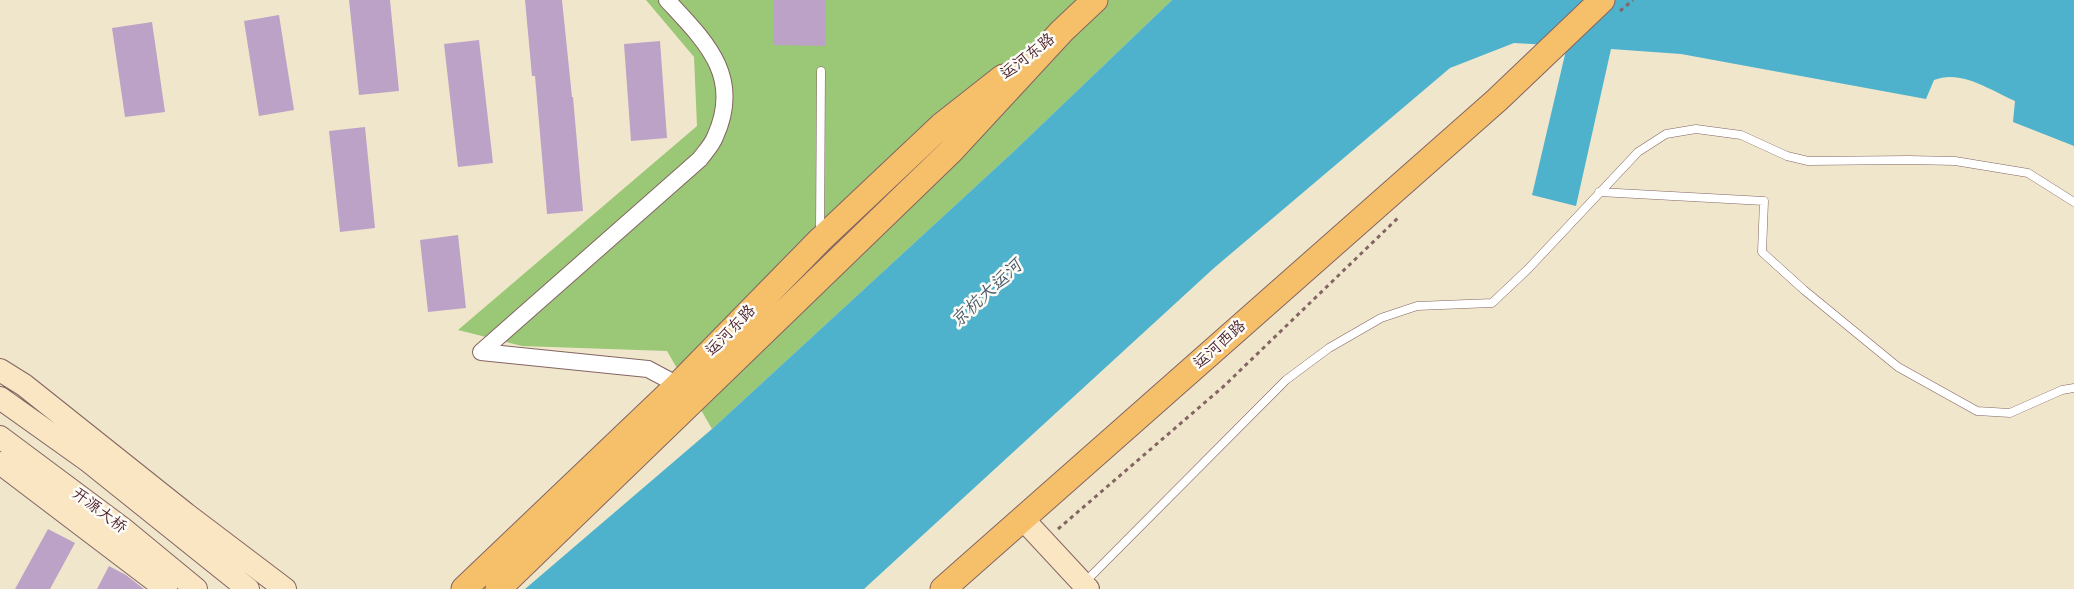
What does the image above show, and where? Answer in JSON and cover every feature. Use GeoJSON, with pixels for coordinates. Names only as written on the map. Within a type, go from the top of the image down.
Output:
{"type":"FeatureCollection","features":[{"type":"Feature","properties":{"kind":"main road"},"geometry":{"type":"LineString","coordinates":[[1062,31],[1095,0]]}},
{"type":"Feature","properties":{"kind":"main road","name":"运河西路"},"geometry":{"type":"LineString","coordinates":[[942,589],[1497,100],[1602,0]]}},
{"type":"Feature","properties":{"kind":"main road","name":"运河东路"},"geometry":{"type":"LineString","coordinates":[[464,589],[678,385],[820,240],[942,125],[1062,31]]}},
{"type":"Feature","properties":{"kind":"main road","name":"运河东路"},"geometry":{"type":"LineString","coordinates":[[498,589],[951,150],[1062,31]]}},
{"type":"Feature","properties":{"kind":"main road"},"geometry":{"type":"LineString","coordinates":[[0,370],[24,385],[186,514],[285,589]]}},
{"type":"Feature","properties":{"kind":"main road"},"geometry":{"type":"LineString","coordinates":[[0,398],[87,460],[248,589]]}},
{"type":"Feature","properties":{"kind":"main road","name":"开源大桥"},"geometry":{"type":"LineString","coordinates":[[0,437],[122,528],[196,589]]}},
{"type":"Feature","properties":{"kind":"main road"},"geometry":{"type":"LineString","coordinates":[[0,463],[166,589]]}},
{"type":"Feature","properties":{"kind":"main road"},"geometry":{"type":"LineString","coordinates":[[1023,519],[1086,587]]}},
{"type":"Feature","properties":{"kind":"street"},"geometry":{"type":"LineString","coordinates":[[667,0],[704,40],[719,64],[724,88],[723,112],[715,138],[700,159],[481,352],[648,369],[678,385]]}},
{"type":"Feature","properties":{"kind":"lane"},"geometry":{"type":"LineString","coordinates":[[820,240],[821,71]]}},
{"type":"Feature","properties":{"kind":"lane"},"geometry":{"type":"LineString","coordinates":[[1086,587],[1286,380],[1329,348],[1381,318],[1417,306],[1492,303],[1528,269],[1638,152],[1666,134],[1696,129],[1741,135],[1787,156],[1808,161],[1955,161],[2028,173],[2074,202]]}},
{"type":"Feature","properties":{"kind":"lane"},"geometry":{"type":"LineString","coordinates":[[1600,192],[1764,201],[1762,252],[1804,290],[1898,368],[1977,411],[2010,413],[2062,390],[2074,388]]}},
{"type":"Feature","properties":{"kind":"path"},"geometry":{"type":"LineString","coordinates":[[1044,542],[1224,386],[1401,215]]}},
{"type":"Feature","properties":{"kind":"green space"},"geometry":{"type":"Polygon","coordinates":[[[646,0],[1172,0],[1012,153],[712,429],[667,351],[522,346],[458,330],[697,126],[694,57],[646,0]]]}},
{"type":"Feature","properties":{"kind":"water","name":"京杭大运河"},"geometry":{"type":"Polygon","coordinates":[[[1172,0],[2074,0],[2074,146],[2013,122],[2015,101],[1965,79],[1944,77],[1934,80],[1926,99],[1681,54],[1611,49],[1576,206],[1532,195],[1567,46],[1514,43],[1450,68],[1214,268],[864,589],[525,589],[712,429],[1012,153],[1172,0]]]}},
{"type":"Feature","properties":{"kind":"building"},"geometry":{"type":"Polygon","coordinates":[[[349,0],[390,0],[399,91],[359,95],[349,0]]]}},
{"type":"Feature","properties":{"kind":"building"},"geometry":{"type":"Polygon","coordinates":[[[525,0],[562,0],[583,211],[547,214],[535,76],[532,76],[525,0]]]}},
{"type":"Feature","properties":{"kind":"building"},"geometry":{"type":"Polygon","coordinates":[[[774,0],[826,0],[825,46],[773,45],[774,0]]]}},
{"type":"Feature","properties":{"kind":"building"},"geometry":{"type":"Polygon","coordinates":[[[279,15],[294,110],[259,116],[244,21],[279,15]]]}},
{"type":"Feature","properties":{"kind":"building"},"geometry":{"type":"Polygon","coordinates":[[[152,22],[165,112],[125,117],[112,28],[152,22]]]}},
{"type":"Feature","properties":{"kind":"building"},"geometry":{"type":"Polygon","coordinates":[[[479,40],[493,163],[458,167],[444,44],[479,40]]]}},
{"type":"Feature","properties":{"kind":"building"},"geometry":{"type":"Polygon","coordinates":[[[660,41],[667,138],[631,141],[624,44],[660,41]]]}},
{"type":"Feature","properties":{"kind":"building"},"geometry":{"type":"Polygon","coordinates":[[[365,127],[375,228],[340,232],[329,131],[365,127]]]}},
{"type":"Feature","properties":{"kind":"building"},"geometry":{"type":"Polygon","coordinates":[[[458,235],[466,308],[428,312],[420,240],[458,235]]]}},
{"type":"Feature","properties":{"kind":"building"},"geometry":{"type":"Polygon","coordinates":[[[48,529],[75,543],[50,589],[15,589],[48,529]]]}},
{"type":"Feature","properties":{"kind":"building"},"geometry":{"type":"Polygon","coordinates":[[[109,566],[126,575],[144,589],[97,589],[109,566]]]}}]}
